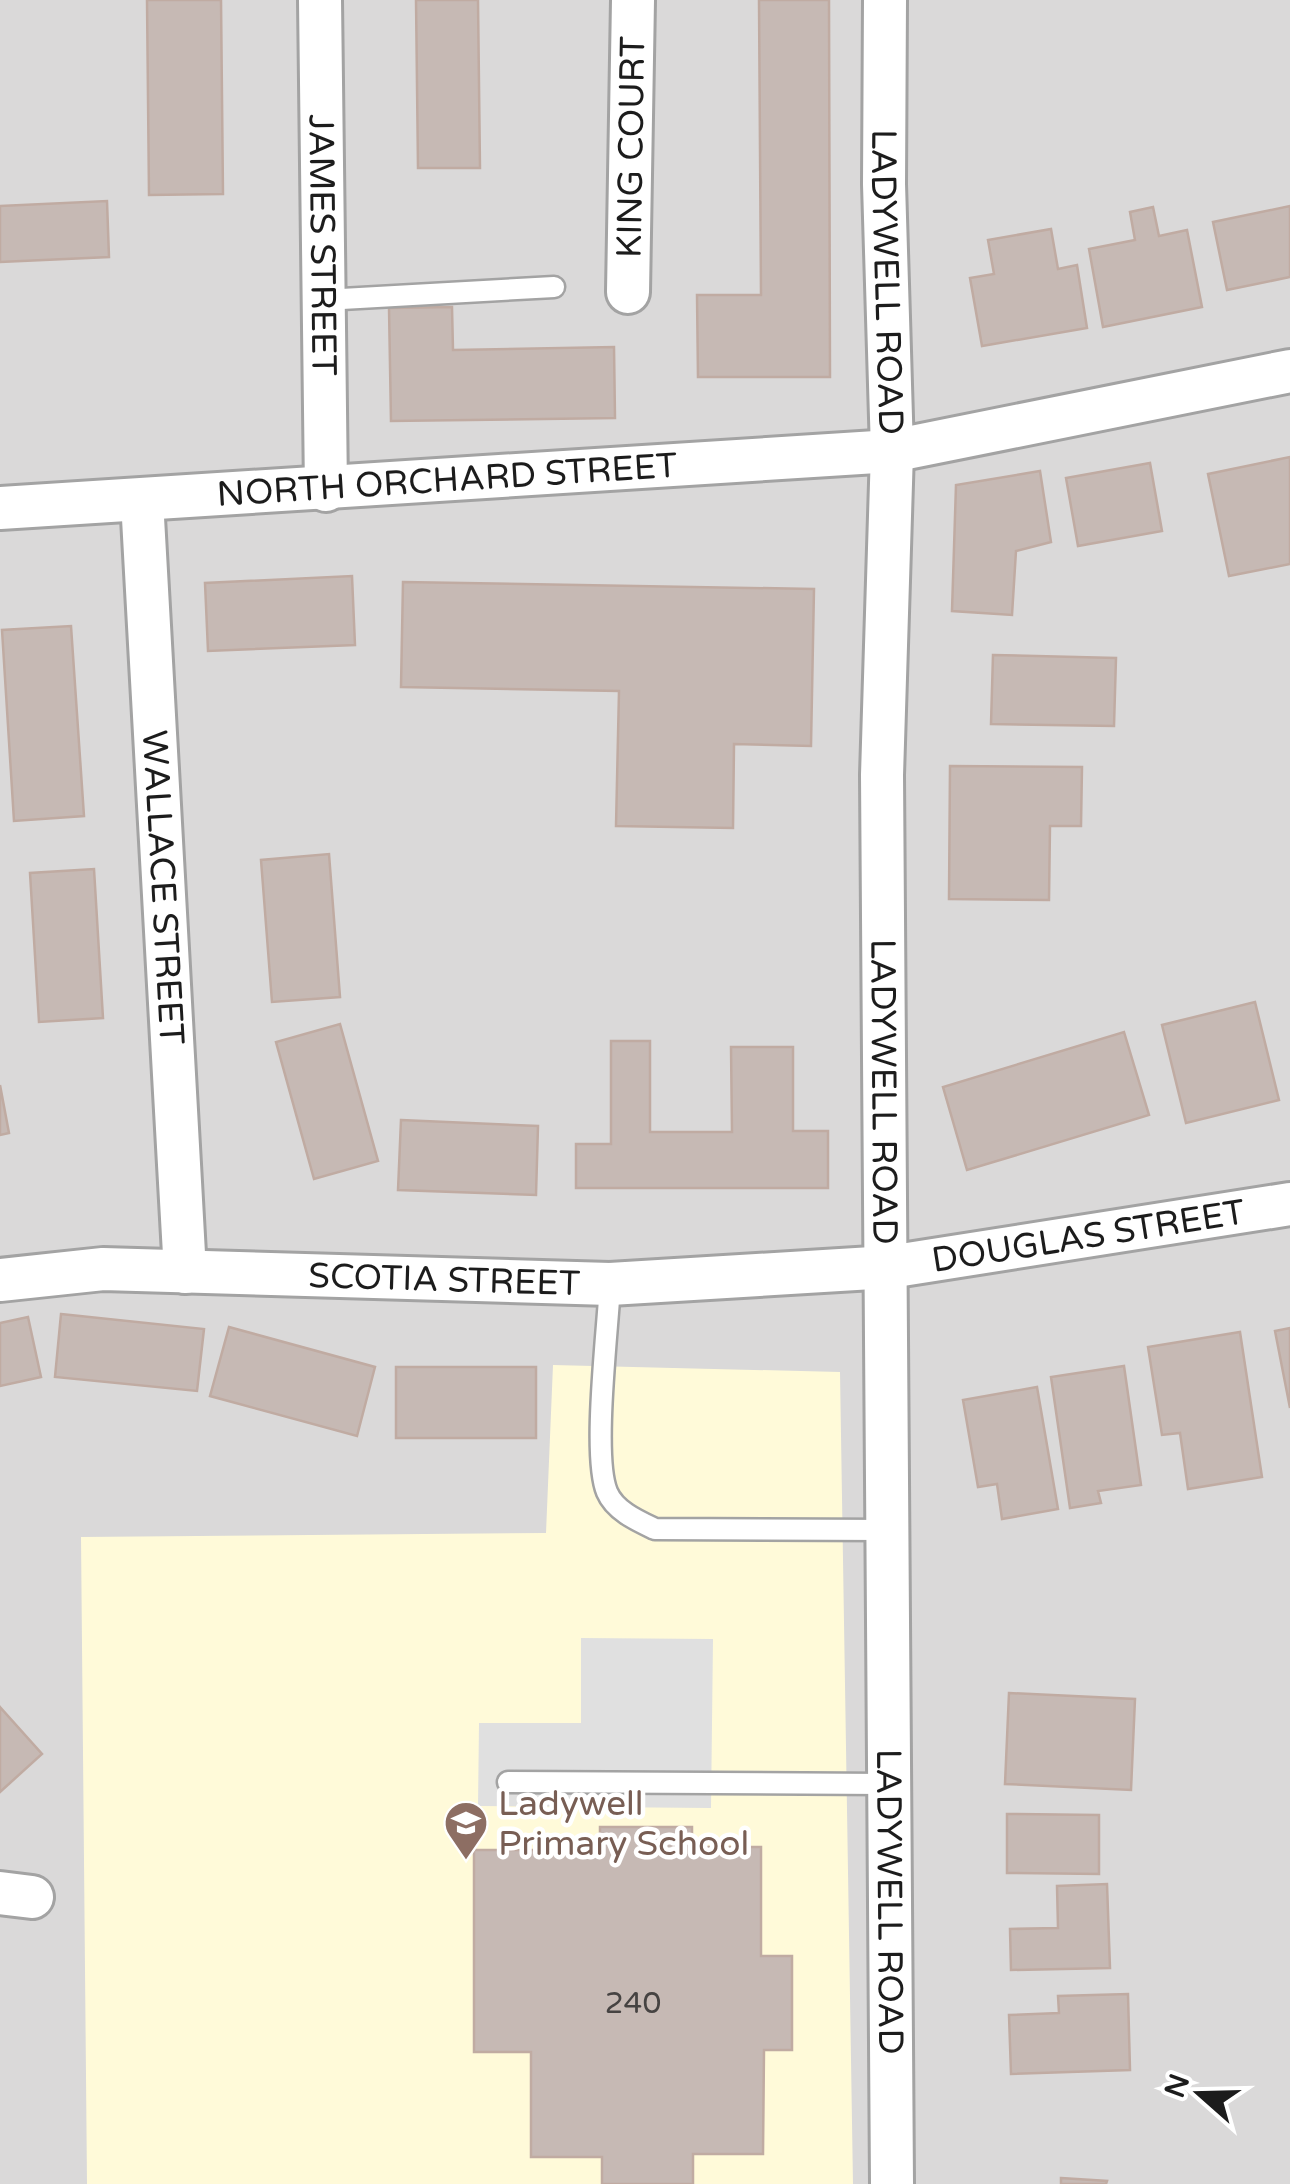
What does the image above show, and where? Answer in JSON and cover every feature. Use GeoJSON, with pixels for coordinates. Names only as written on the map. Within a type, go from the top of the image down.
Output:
{"type":"FeatureCollection","features":[{"type":"Feature","properties":{"kind":"street","name":"JAMES STREET"},"geometry":{"type":"LineString","coordinates":[[320,0],[326,490]]}},
{"type":"Feature","properties":{"kind":"street","name":"KING COURT"},"geometry":{"type":"LineString","coordinates":[[628,292],[633,0]]}},
{"type":"Feature","properties":{"kind":"street","name":"LADYWELL ROAD"},"geometry":{"type":"LineString","coordinates":[[885,0],[884,184],[892,451],[882,775],[889,1267],[886,1784],[892,2184]]}},
{"type":"Feature","properties":{"kind":"street","name":"NORTH ORCHARD STREET"},"geometry":{"type":"LineString","coordinates":[[0,508],[892,451],[1290,371]]}},
{"type":"Feature","properties":{"kind":"street","name":"WALLACE STREET"},"geometry":{"type":"LineString","coordinates":[[142,500],[186,1272]]}},
{"type":"Feature","properties":{"kind":"street","name":"DOUGLAS STREET"},"geometry":{"type":"LineString","coordinates":[[889,1267],[1290,1204]]}},
{"type":"Feature","properties":{"kind":"street","name":"SCOTIA STREET"},"geometry":{"type":"LineString","coordinates":[[0,1280],[103,1269],[610,1284],[889,1267]]}},
{"type":"Feature","properties":{"kind":"lane"},"geometry":{"type":"LineString","coordinates":[[324,300],[554,287]]}},
{"type":"Feature","properties":{"kind":"lane"},"geometry":{"type":"LineString","coordinates":[[610,1284],[601,1435],[607,1492],[630,1517],[655,1528],[888,1530]]}},
{"type":"Feature","properties":{"kind":"lane"},"geometry":{"type":"LineString","coordinates":[[508,1782],[886,1784]]}},
{"type":"Feature","properties":{"kind":"shaded area"},"geometry":{"type":"Polygon","coordinates":[[[0,0],[1290,0],[1290,2184],[0,2184],[0,0]]]}},
{"type":"Feature","properties":{"kind":"shaded area","name":"Ladywell Primary School"},"geometry":{"type":"Polygon","coordinates":[[[553,1365],[840,1372],[853,2184],[87,2184],[81,1537],[546,1533],[553,1365]]]}},
{"type":"Feature","properties":{"kind":"shaded area"},"geometry":{"type":"Polygon","coordinates":[[[581,1638],[713,1639],[711,1808],[478,1806],[479,1723],[581,1723],[581,1638]]]}},
{"type":"Feature","properties":{"kind":"building"},"geometry":{"type":"Polygon","coordinates":[[[147,0],[221,0],[223,194],[149,195],[147,0]]]}},
{"type":"Feature","properties":{"kind":"building"},"geometry":{"type":"Polygon","coordinates":[[[416,0],[478,0],[480,168],[418,168],[416,0]]]}},
{"type":"Feature","properties":{"kind":"building"},"geometry":{"type":"Polygon","coordinates":[[[759,0],[829,0],[830,377],[698,377],[697,295],[761,295],[759,0]]]}},
{"type":"Feature","properties":{"kind":"building"},"geometry":{"type":"Polygon","coordinates":[[[107,201],[109,257],[0,262],[0,206],[107,201]]]}},
{"type":"Feature","properties":{"kind":"building"},"geometry":{"type":"Polygon","coordinates":[[[1290,206],[1290,277],[1227,290],[1213,222],[1290,206]]]}},
{"type":"Feature","properties":{"kind":"building"},"geometry":{"type":"Polygon","coordinates":[[[1153,207],[1159,236],[1187,230],[1202,307],[1103,327],[1089,249],[1135,240],[1130,212],[1153,207]]]}},
{"type":"Feature","properties":{"kind":"building"},"geometry":{"type":"Polygon","coordinates":[[[1051,229],[1058,269],[1077,265],[1087,328],[982,346],[970,278],[994,274],[988,240],[1051,229]]]}},
{"type":"Feature","properties":{"kind":"building"},"geometry":{"type":"Polygon","coordinates":[[[452,307],[453,350],[614,347],[615,418],[391,421],[389,308],[452,307]]]}},
{"type":"Feature","properties":{"kind":"building"},"geometry":{"type":"Polygon","coordinates":[[[1290,457],[1290,564],[1229,576],[1208,474],[1290,457]]]}},
{"type":"Feature","properties":{"kind":"building"},"geometry":{"type":"Polygon","coordinates":[[[1150,463],[1162,531],[1078,546],[1066,478],[1150,463]]]}},
{"type":"Feature","properties":{"kind":"building"},"geometry":{"type":"Polygon","coordinates":[[[1040,471],[1051,542],[1016,551],[1012,615],[952,611],[956,485],[1040,471]]]}},
{"type":"Feature","properties":{"kind":"building"},"geometry":{"type":"Polygon","coordinates":[[[352,576],[355,645],[208,651],[205,583],[352,576]]]}},
{"type":"Feature","properties":{"kind":"building"},"geometry":{"type":"Polygon","coordinates":[[[403,582],[814,589],[811,746],[734,744],[733,828],[616,826],[619,691],[401,687],[403,582]]]}},
{"type":"Feature","properties":{"kind":"building"},"geometry":{"type":"Polygon","coordinates":[[[71,626],[84,816],[14,821],[2,630],[71,626]]]}},
{"type":"Feature","properties":{"kind":"building"},"geometry":{"type":"Polygon","coordinates":[[[993,655],[1116,658],[1114,726],[991,724],[993,655]]]}},
{"type":"Feature","properties":{"kind":"building"},"geometry":{"type":"Polygon","coordinates":[[[950,766],[1082,767],[1081,826],[1050,826],[1049,900],[949,899],[950,766]]]}},
{"type":"Feature","properties":{"kind":"building"},"geometry":{"type":"Polygon","coordinates":[[[329,854],[340,997],[272,1002],[261,860],[329,854]]]}},
{"type":"Feature","properties":{"kind":"building"},"geometry":{"type":"Polygon","coordinates":[[[94,869],[103,1018],[39,1022],[30,873],[94,869]]]}},
{"type":"Feature","properties":{"kind":"building"},"geometry":{"type":"Polygon","coordinates":[[[1255,1002],[1279,1100],[1186,1123],[1162,1025],[1255,1002]]]}},
{"type":"Feature","properties":{"kind":"building"},"geometry":{"type":"Polygon","coordinates":[[[340,1024],[378,1161],[314,1179],[276,1042],[340,1024]]]}},
{"type":"Feature","properties":{"kind":"building"},"geometry":{"type":"Polygon","coordinates":[[[1124,1032],[1149,1115],[967,1170],[943,1087],[1124,1032]]]}},
{"type":"Feature","properties":{"kind":"building"},"geometry":{"type":"Polygon","coordinates":[[[611,1041],[650,1041],[650,1132],[732,1132],[731,1047],[793,1047],[793,1131],[828,1131],[828,1188],[576,1188],[576,1144],[611,1144],[611,1041]]]}},
{"type":"Feature","properties":{"kind":"building"},"geometry":{"type":"Polygon","coordinates":[[[0,1085],[9,1133],[0,1135],[0,1085]]]}},
{"type":"Feature","properties":{"kind":"building"},"geometry":{"type":"Polygon","coordinates":[[[401,1120],[538,1126],[536,1195],[398,1190],[401,1120]]]}},
{"type":"Feature","properties":{"kind":"building"},"geometry":{"type":"Polygon","coordinates":[[[61,1314],[204,1329],[197,1391],[55,1377],[61,1314]]]}},
{"type":"Feature","properties":{"kind":"building"},"geometry":{"type":"Polygon","coordinates":[[[28,1317],[41,1377],[0,1386],[0,1323],[28,1317]]]}},
{"type":"Feature","properties":{"kind":"building"},"geometry":{"type":"Polygon","coordinates":[[[229,1327],[375,1367],[357,1436],[210,1396],[229,1327]]]}},
{"type":"Feature","properties":{"kind":"building"},"geometry":{"type":"Polygon","coordinates":[[[1290,1328],[1290,1408],[1275,1331],[1290,1328]]]}},
{"type":"Feature","properties":{"kind":"building"},"geometry":{"type":"Polygon","coordinates":[[[1240,1332],[1262,1477],[1188,1489],[1180,1433],[1162,1435],[1148,1347],[1240,1332]]]}},
{"type":"Feature","properties":{"kind":"building"},"geometry":{"type":"Polygon","coordinates":[[[1124,1366],[1141,1485],[1098,1491],[1101,1503],[1070,1508],[1051,1377],[1124,1366]]]}},
{"type":"Feature","properties":{"kind":"building"},"geometry":{"type":"Polygon","coordinates":[[[396,1367],[536,1367],[536,1438],[396,1438],[396,1367]]]}},
{"type":"Feature","properties":{"kind":"building"},"geometry":{"type":"Polygon","coordinates":[[[1037,1387],[1058,1509],[1002,1519],[997,1484],[978,1487],[963,1400],[1037,1387]]]}},
{"type":"Feature","properties":{"kind":"building"},"geometry":{"type":"Polygon","coordinates":[[[1009,1693],[1135,1699],[1131,1790],[1005,1784],[1009,1693]]]}},
{"type":"Feature","properties":{"kind":"building"},"geometry":{"type":"Polygon","coordinates":[[[0,1707],[42,1754],[0,1792],[0,1707]]]}},
{"type":"Feature","properties":{"kind":"building"},"geometry":{"type":"Polygon","coordinates":[[[1007,1814],[1099,1815],[1099,1874],[1007,1873],[1007,1814]]]}},
{"type":"Feature","properties":{"kind":"building"},"geometry":{"type":"Polygon","coordinates":[[[600,1827],[692,1827],[692,1847],[761,1847],[761,1956],[792,1956],[792,2050],[764,2050],[763,2154],[693,2154],[693,2184],[602,2184],[602,2157],[531,2157],[531,2052],[474,2052],[474,1850],[600,1850],[600,1827]]]}},
{"type":"Feature","properties":{"kind":"building"},"geometry":{"type":"Polygon","coordinates":[[[1107,1884],[1110,1968],[1011,1970],[1010,1929],[1058,1928],[1057,1886],[1107,1884]]]}},
{"type":"Feature","properties":{"kind":"building"},"geometry":{"type":"Polygon","coordinates":[[[1128,1994],[1130,2070],[1011,2074],[1009,2015],[1059,2013],[1058,1996],[1128,1994]]]}},
{"type":"Feature","properties":{"kind":"building"},"geometry":{"type":"Polygon","coordinates":[[[1061,2178],[1107,2181],[1061,2184],[1061,2178]]]}},
{"type":"Feature","properties":{"kind":"place","name":"Ladywell Primary School"},"geometry":{"type":"Point","coordinates":[466,1861]}}]}
